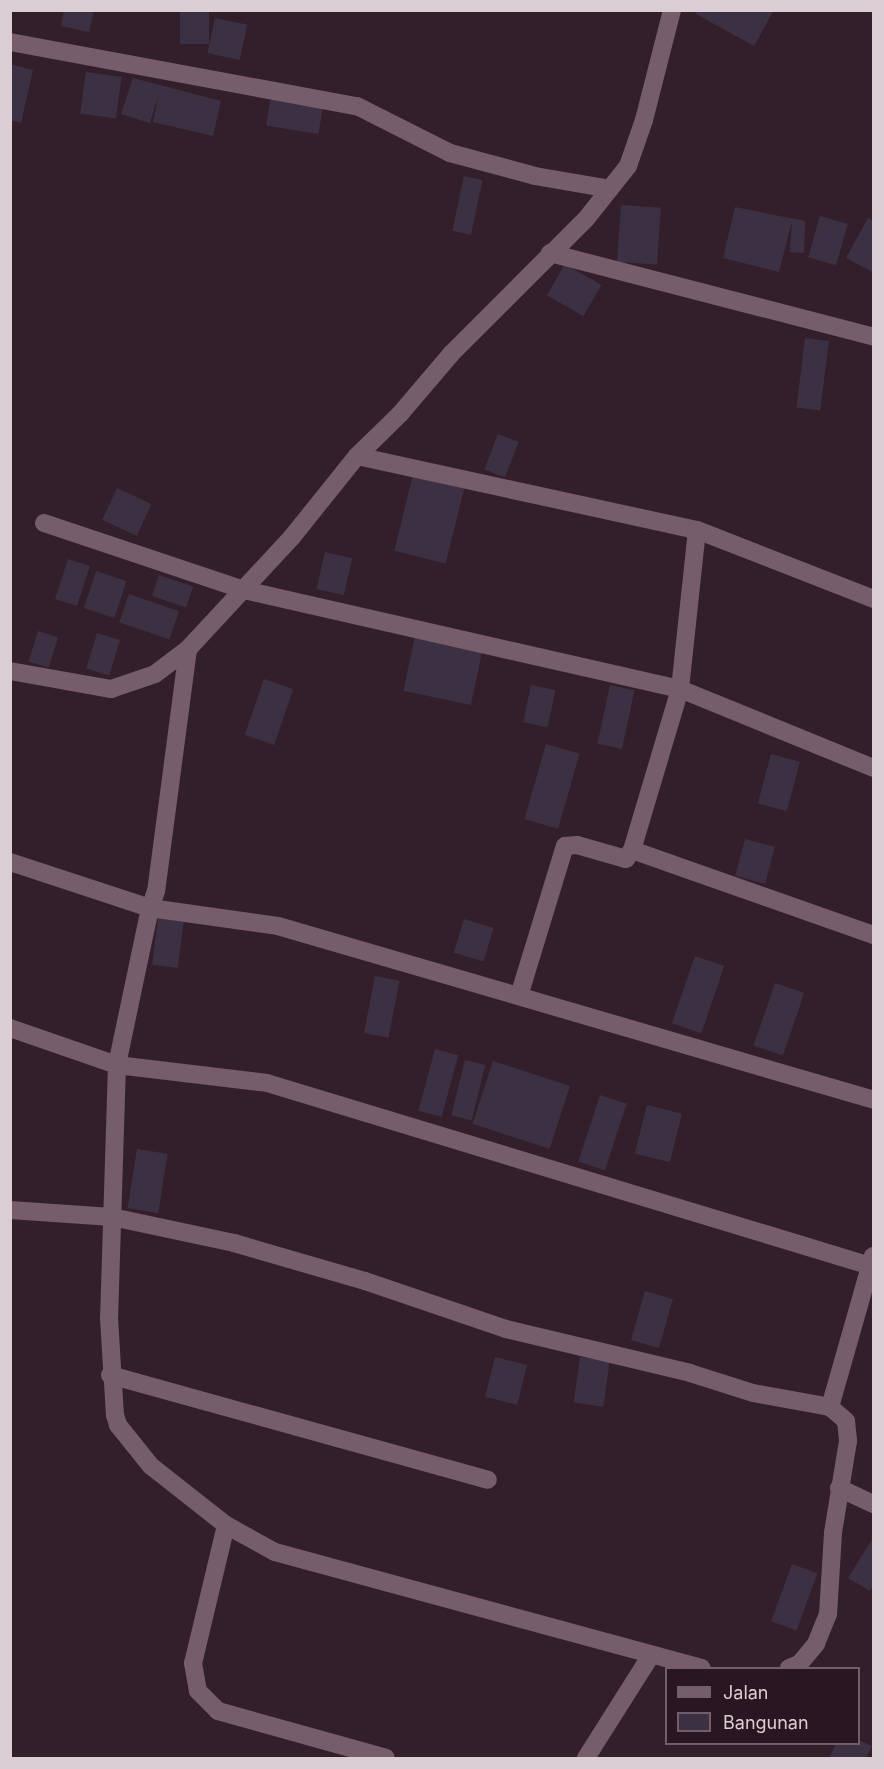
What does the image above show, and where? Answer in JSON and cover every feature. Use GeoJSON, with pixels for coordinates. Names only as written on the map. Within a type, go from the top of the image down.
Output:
{"type":"FeatureCollection","features":[{"type":"Feature","properties":{"kind":"street"},"geometry":{"type":"LineString","coordinates":[[10,671],[111,689],[155,674],[188,649],[244,590],[357,456],[610,189],[628,166],[644,120],[672,10]]}},
{"type":"Feature","properties":{"kind":"street"},"geometry":{"type":"LineString","coordinates":[[10,42],[357,106],[450,153],[535,176],[610,189]]}},
{"type":"Feature","properties":{"kind":"street"},"geometry":{"type":"LineString","coordinates":[[550,253],[873,337]]}},
{"type":"Feature","properties":{"kind":"street"},"geometry":{"type":"LineString","coordinates":[[357,456],[697,530],[873,599]]}},
{"type":"Feature","properties":{"kind":"street"},"geometry":{"type":"LineString","coordinates":[[44,523],[244,590],[680,689],[873,768]]}},
{"type":"Feature","properties":{"kind":"street"},"geometry":{"type":"LineString","coordinates":[[519,996],[565,846],[577,845],[626,859],[632,850],[680,689],[697,530]]}},
{"type":"Feature","properties":{"kind":"street"},"geometry":{"type":"LineString","coordinates":[[188,649],[156,891],[150,908],[117,1065],[110,1375],[115,1415],[129,1440],[151,1466],[188,1499],[226,1526],[275,1552],[697,1667]]}},
{"type":"Feature","properties":{"kind":"street"},"geometry":{"type":"LineString","coordinates":[[632,850],[873,935]]}},
{"type":"Feature","properties":{"kind":"street"},"geometry":{"type":"LineString","coordinates":[[10,862],[150,908],[278,926],[873,1100]]}},
{"type":"Feature","properties":{"kind":"street"},"geometry":{"type":"LineString","coordinates":[[10,1028],[117,1065],[267,1083],[872,1260],[867,1310],[830,1407]]}},
{"type":"Feature","properties":{"kind":"street"},"geometry":{"type":"LineString","coordinates":[[10,1210],[112,1217],[234,1243],[365,1281],[506,1329],[690,1373],[753,1393],[830,1407],[846,1420],[848,1430],[839,1488],[828,1614],[816,1644],[799,1664],[792,1667]]}},
{"type":"Feature","properties":{"kind":"street"},"geometry":{"type":"LineString","coordinates":[[110,1375],[488,1480]]}},
{"type":"Feature","properties":{"kind":"street"},"geometry":{"type":"LineString","coordinates":[[839,1488],[873,1504]]}},
{"type":"Feature","properties":{"kind":"street"},"geometry":{"type":"LineString","coordinates":[[226,1526],[193,1663],[198,1690],[218,1711],[386,1758]]}},
{"type":"Feature","properties":{"kind":"street"},"geometry":{"type":"LineString","coordinates":[[586,1758],[651,1655]]}},
{"type":"Feature","properties":{"kind":"building"},"geometry":{"type":"Polygon","coordinates":[[[64,10],[94,10],[89,32],[61,26],[64,10]]]}},
{"type":"Feature","properties":{"kind":"building"},"geometry":{"type":"Polygon","coordinates":[[[180,10],[209,10],[209,44],[180,44],[180,10]]]}},
{"type":"Feature","properties":{"kind":"building"},"geometry":{"type":"Polygon","coordinates":[[[697,10],[774,10],[754,46],[696,14],[697,10]]]}},
{"type":"Feature","properties":{"kind":"building"},"geometry":{"type":"Polygon","coordinates":[[[215,18],[247,25],[240,60],[208,53],[215,18]]]}},
{"type":"Feature","properties":{"kind":"building"},"geometry":{"type":"Polygon","coordinates":[[[10,64],[33,70],[21,123],[10,120],[10,64]]]}},
{"type":"Feature","properties":{"kind":"building"},"geometry":{"type":"Polygon","coordinates":[[[86,72],[122,77],[116,119],[80,114],[86,72]]]}},
{"type":"Feature","properties":{"kind":"building"},"geometry":{"type":"Polygon","coordinates":[[[133,78],[221,101],[213,136],[153,122],[159,94],[150,123],[121,114],[133,78]]]}},
{"type":"Feature","properties":{"kind":"building"},"geometry":{"type":"Polygon","coordinates":[[[271,95],[323,103],[318,134],[266,126],[271,95]]]}},
{"type":"Feature","properties":{"kind":"building"},"geometry":{"type":"Polygon","coordinates":[[[464,176],[483,180],[471,235],[452,231],[464,176]]]}},
{"type":"Feature","properties":{"kind":"building"},"geometry":{"type":"Polygon","coordinates":[[[621,205],[661,208],[657,265],[617,262],[621,205]]]}},
{"type":"Feature","properties":{"kind":"building"},"geometry":{"type":"Polygon","coordinates":[[[735,207],[805,221],[804,253],[790,252],[792,221],[779,272],[723,258],[735,207]]]}},
{"type":"Feature","properties":{"kind":"building"},"geometry":{"type":"Polygon","coordinates":[[[820,216],[848,224],[836,265],[808,257],[820,216]]]}},
{"type":"Feature","properties":{"kind":"building"},"geometry":{"type":"Polygon","coordinates":[[[868,218],[874,221],[874,273],[846,258],[868,218]]]}},
{"type":"Feature","properties":{"kind":"building"},"geometry":{"type":"Polygon","coordinates":[[[565,264],[601,285],[583,316],[547,295],[565,264]]]}},
{"type":"Feature","properties":{"kind":"building"},"geometry":{"type":"Polygon","coordinates":[[[805,338],[829,341],[820,410],[796,407],[805,338]]]}},
{"type":"Feature","properties":{"kind":"building"},"geometry":{"type":"Polygon","coordinates":[[[498,434],[519,442],[505,477],[484,469],[498,434]]]}},
{"type":"Feature","properties":{"kind":"building"},"geometry":{"type":"Polygon","coordinates":[[[413,475],[464,488],[446,564],[394,551],[413,475]]]}},
{"type":"Feature","properties":{"kind":"building"},"geometry":{"type":"Polygon","coordinates":[[[117,488],[151,504],[137,536],[102,520],[117,488]]]}},
{"type":"Feature","properties":{"kind":"building"},"geometry":{"type":"Polygon","coordinates":[[[325,552],[352,558],[344,595],[316,589],[325,552]]]}},
{"type":"Feature","properties":{"kind":"building"},"geometry":{"type":"Polygon","coordinates":[[[68,559],[90,566],[77,606],[55,599],[68,559]]]}},
{"type":"Feature","properties":{"kind":"building"},"geometry":{"type":"Polygon","coordinates":[[[96,571],[126,581],[114,618],[84,608],[96,571]]]}},
{"type":"Feature","properties":{"kind":"building"},"geometry":{"type":"Polygon","coordinates":[[[159,575],[193,587],[186,608],[152,596],[159,575]]]}},
{"type":"Feature","properties":{"kind":"building"},"geometry":{"type":"Polygon","coordinates":[[[129,594],[179,611],[169,640],[119,622],[129,594]]]}},
{"type":"Feature","properties":{"kind":"building"},"geometry":{"type":"Polygon","coordinates":[[[38,631],[58,637],[49,668],[29,662],[38,631]]]}},
{"type":"Feature","properties":{"kind":"building"},"geometry":{"type":"Polygon","coordinates":[[[416,631],[483,645],[471,705],[403,691],[416,631]]]}},
{"type":"Feature","properties":{"kind":"building"},"geometry":{"type":"Polygon","coordinates":[[[97,633],[120,640],[109,675],[86,668],[97,633]]]}},
{"type":"Feature","properties":{"kind":"building"},"geometry":{"type":"Polygon","coordinates":[[[264,679],[293,689],[274,745],[245,735],[264,679]]]}},
{"type":"Feature","properties":{"kind":"building"},"geometry":{"type":"Polygon","coordinates":[[[531,685],[555,690],[548,727],[523,722],[531,685]]]}},
{"type":"Feature","properties":{"kind":"building"},"geometry":{"type":"Polygon","coordinates":[[[610,685],[634,690],[622,749],[598,744],[610,685]]]}},
{"type":"Feature","properties":{"kind":"building"},"geometry":{"type":"Polygon","coordinates":[[[546,744],[580,754],[558,829],[525,819],[546,744]]]}},
{"type":"Feature","properties":{"kind":"building"},"geometry":{"type":"Polygon","coordinates":[[[771,754],[800,762],[787,811],[758,803],[771,754]]]}},
{"type":"Feature","properties":{"kind":"building"},"geometry":{"type":"Polygon","coordinates":[[[745,839],[775,847],[765,884],[735,876],[745,839]]]}},
{"type":"Feature","properties":{"kind":"building"},"geometry":{"type":"Polygon","coordinates":[[[158,917],[184,920],[178,968],[152,965],[158,917]]]}},
{"type":"Feature","properties":{"kind":"building"},"geometry":{"type":"Polygon","coordinates":[[[464,919],[494,928],[483,962],[454,952],[464,919]]]}},
{"type":"Feature","properties":{"kind":"building"},"geometry":{"type":"Polygon","coordinates":[[[695,956],[724,966],[701,1033],[672,1023],[695,956]]]}},
{"type":"Feature","properties":{"kind":"building"},"geometry":{"type":"Polygon","coordinates":[[[375,976],[400,981],[388,1038],[364,1033],[375,976]]]}},
{"type":"Feature","properties":{"kind":"building"},"geometry":{"type":"Polygon","coordinates":[[[775,983],[804,993],[783,1055],[754,1045],[775,983]]]}},
{"type":"Feature","properties":{"kind":"building"},"geometry":{"type":"Polygon","coordinates":[[[435,1049],[458,1055],[442,1117],[418,1111],[435,1049]]]}},
{"type":"Feature","properties":{"kind":"building"},"geometry":{"type":"Polygon","coordinates":[[[465,1060],[485,1065],[472,1120],[451,1115],[465,1060]]]}},
{"type":"Feature","properties":{"kind":"building"},"geometry":{"type":"Polygon","coordinates":[[[493,1061],[570,1086],[550,1149],[473,1124],[493,1061]]]}},
{"type":"Feature","properties":{"kind":"building"},"geometry":{"type":"Polygon","coordinates":[[[600,1095],[627,1104],[605,1170],[578,1162],[600,1095]]]}},
{"type":"Feature","properties":{"kind":"building"},"geometry":{"type":"Polygon","coordinates":[[[647,1105],[682,1114],[670,1162],[635,1154],[647,1105]]]}},
{"type":"Feature","properties":{"kind":"building"},"geometry":{"type":"Polygon","coordinates":[[[137,1149],[168,1154],[158,1213],[128,1208],[137,1149]]]}},
{"type":"Feature","properties":{"kind":"building"},"geometry":{"type":"Polygon","coordinates":[[[645,1291],[673,1299],[659,1348],[631,1340],[645,1291]]]}},
{"type":"Feature","properties":{"kind":"building"},"geometry":{"type":"Polygon","coordinates":[[[495,1357],[527,1365],[517,1405],[485,1397],[495,1357]]]}},
{"type":"Feature","properties":{"kind":"building"},"geometry":{"type":"Polygon","coordinates":[[[580,1357],[610,1361],[603,1407],[574,1403],[580,1357]]]}},
{"type":"Feature","properties":{"kind":"building"},"geometry":{"type":"Polygon","coordinates":[[[874,1536],[874,1585],[870,1591],[848,1578],[874,1536]]]}},
{"type":"Feature","properties":{"kind":"building"},"geometry":{"type":"Polygon","coordinates":[[[792,1564],[817,1573],[797,1631],[771,1621],[792,1564]]]}},
{"type":"Feature","properties":{"kind":"building"},"geometry":{"type":"Polygon","coordinates":[[[860,1741],[872,1746],[866,1758],[829,1758],[836,1745],[860,1745],[860,1741]]]}}]}
